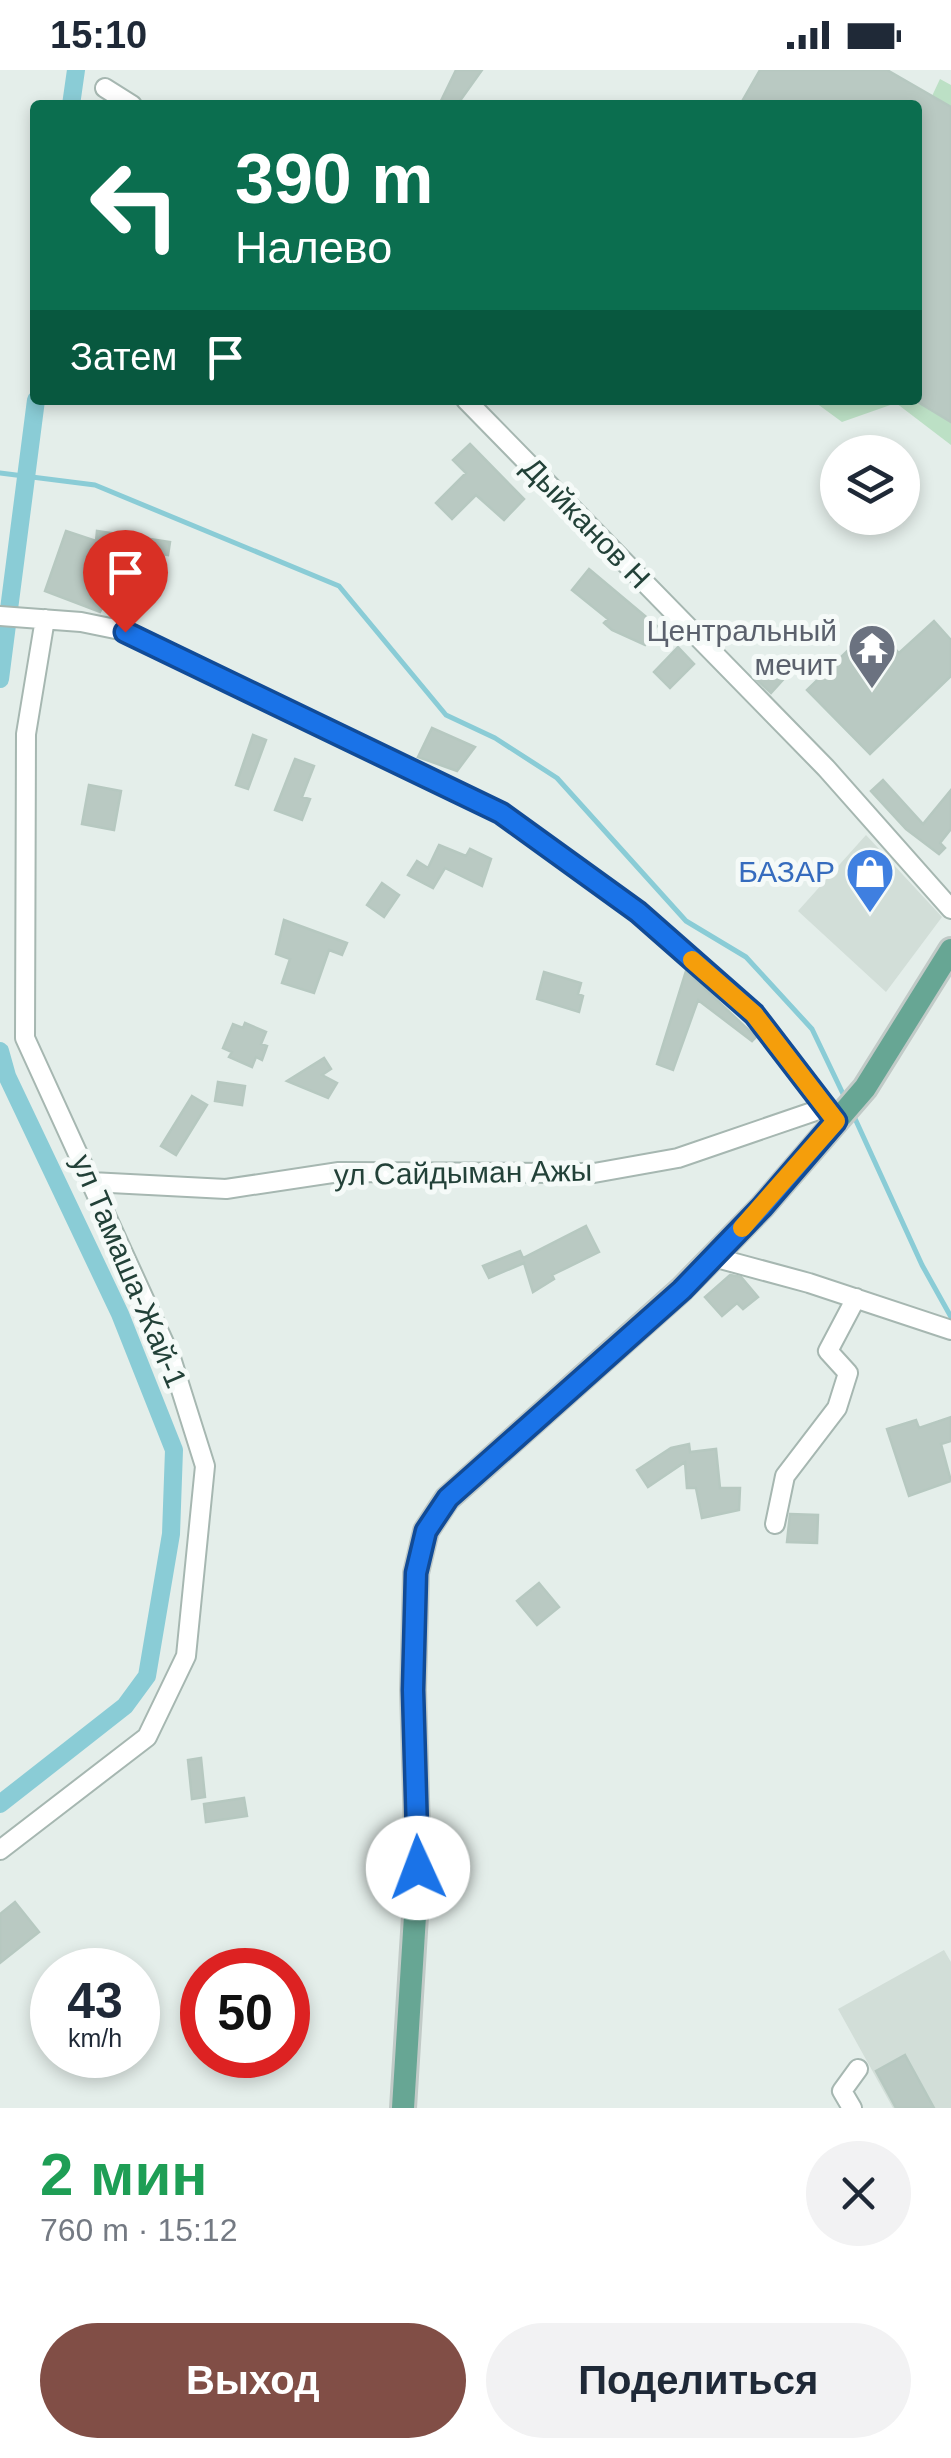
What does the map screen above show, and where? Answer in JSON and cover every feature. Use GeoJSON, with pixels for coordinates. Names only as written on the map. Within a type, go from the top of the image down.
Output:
{"type":"FeatureCollection","features":[{"type":"Feature","properties":{"kind":"main road"},"geometry":{"type":"LineString","coordinates":[[404,2108],[418,1868],[413,1690],[416,1573],[426,1531],[448,1498],[713,1257],[762,1207],[835,1115],[865,1088],[951,950]]}},
{"type":"Feature","properties":{"kind":"street"},"geometry":{"type":"LineString","coordinates":[[105,88],[124,100]]}},
{"type":"Feature","properties":{"kind":"street","name":"Дыйканов Н"},"geometry":{"type":"LineString","coordinates":[[471,405],[826,768],[951,909]]}},
{"type":"Feature","properties":{"kind":"street"},"geometry":{"type":"LineString","coordinates":[[0,616],[125,632],[501,813],[638,912],[754,1014],[835,1115]]}},
{"type":"Feature","properties":{"kind":"street","name":"ул Тамаша-Жай-1"},"geometry":{"type":"LineString","coordinates":[[0,1850],[147,1737],[186,1656],[205,1466],[171,1358],[25,1038],[26,734],[43,619]]}},
{"type":"Feature","properties":{"kind":"street","name":"ул Сайдыман Ажы"},"geometry":{"type":"LineString","coordinates":[[92,1182],[226,1189],[339,1172],[594,1173],[678,1158],[835,1115]]}},
{"type":"Feature","properties":{"kind":"street"},"geometry":{"type":"LineString","coordinates":[[713,1257],[951,1330]]}},
{"type":"Feature","properties":{"kind":"street"},"geometry":{"type":"LineString","coordinates":[[774,1524],[785,1476],[836,1408],[848,1372],[828,1351],[856,1298]]}},
{"type":"Feature","properties":{"kind":"street"},"geometry":{"type":"LineString","coordinates":[[852,2108],[842,2091],[858,2069]]}},
{"type":"Feature","properties":{"kind":"shaded area","name":"БАЗАР"},"geometry":{"type":"Polygon","coordinates":[[[866,835],[942,917],[886,992],[798,911],[866,835]]]}},
{"type":"Feature","properties":{"kind":"shaded area"},"geometry":{"type":"Polygon","coordinates":[[[944,1950],[951,1962],[951,2108],[893,2108],[838,2009],[944,1950]]]}},
{"type":"Feature","properties":{"kind":"green space"},"geometry":{"type":"Polygon","coordinates":[[[940,79],[951,85],[951,445],[899,405],[922,405],[922,109],[925,111],[940,79]]]}},
{"type":"Feature","properties":{"kind":"green space"},"geometry":{"type":"Polygon","coordinates":[[[819,405],[890,405],[842,422],[819,405]]]}},
{"type":"Feature","properties":{"kind":"building"},"geometry":{"type":"Polygon","coordinates":[[[456,70],[482,70],[461,100],[441,100],[456,70]]]}},
{"type":"Feature","properties":{"kind":"building"},"geometry":{"type":"Polygon","coordinates":[[[760,70],[887,70],[951,107],[951,422],[922,404],[922,100],[743,100],[760,70]]]}},
{"type":"Feature","properties":{"kind":"building"},"geometry":{"type":"Polygon","coordinates":[[[470,444],[524,499],[504,520],[476,495],[452,519],[436,503],[466,473],[453,460],[470,444]]]}},
{"type":"Feature","properties":{"kind":"building"},"geometry":{"type":"Polygon","coordinates":[[[66,531],[96,541],[97,531],[170,542],[168,555],[130,549],[108,611],[102,608],[100,612],[45,591],[66,531]]]}},
{"type":"Feature","properties":{"kind":"building"},"geometry":{"type":"Polygon","coordinates":[[[589,569],[657,626],[645,645],[612,630],[604,623],[608,619],[572,590],[589,569]]]}},
{"type":"Feature","properties":{"kind":"building","name":"Центральный мечит"},"geometry":{"type":"Polygon","coordinates":[[[934,621],[951,640],[951,676],[870,754],[807,690],[873,626],[899,653],[934,621]]]}},
{"type":"Feature","properties":{"kind":"building"},"geometry":{"type":"Polygon","coordinates":[[[678,647],[694,664],[670,688],[654,672],[678,647]]]}},
{"type":"Feature","properties":{"kind":"building"},"geometry":{"type":"Polygon","coordinates":[[[774,660],[789,673],[771,693],[756,679],[774,660]]]}},
{"type":"Feature","properties":{"kind":"building"},"geometry":{"type":"Polygon","coordinates":[[[432,728],[475,747],[457,771],[418,757],[432,728]]]}},
{"type":"Feature","properties":{"kind":"building"},"geometry":{"type":"Polygon","coordinates":[[[253,735],[266,740],[248,789],[236,785],[253,735]]]}},
{"type":"Feature","properties":{"kind":"building"},"geometry":{"type":"Polygon","coordinates":[[[295,759],[314,766],[302,797],[310,799],[302,820],[275,810],[295,759]]]}},
{"type":"Feature","properties":{"kind":"building"},"geometry":{"type":"Polygon","coordinates":[[[883,780],[923,824],[951,790],[951,829],[940,843],[945,848],[939,854],[906,829],[871,791],[883,780]]]}},
{"type":"Feature","properties":{"kind":"building"},"geometry":{"type":"Polygon","coordinates":[[[89,785],[121,791],[114,830],[82,824],[89,785]]]}},
{"type":"Feature","properties":{"kind":"building"},"geometry":{"type":"Polygon","coordinates":[[[439,845],[466,856],[470,849],[491,859],[482,886],[445,868],[433,888],[408,875],[417,861],[428,868],[439,845]]]}},
{"type":"Feature","properties":{"kind":"building"},"geometry":{"type":"Polygon","coordinates":[[[382,883],[399,895],[384,917],[367,905],[382,883]]]}},
{"type":"Feature","properties":{"kind":"building"},"geometry":{"type":"Polygon","coordinates":[[[284,920],[347,943],[342,955],[329,950],[314,993],[282,983],[290,959],[276,954],[284,920]]]}},
{"type":"Feature","properties":{"kind":"building"},"geometry":{"type":"Polygon","coordinates":[[[686,971],[756,1037],[752,1041],[698,1000],[673,1070],[657,1064],[686,971]]]}},
{"type":"Feature","properties":{"kind":"building"},"geometry":{"type":"Polygon","coordinates":[[[544,972],[581,983],[579,1012],[537,999],[544,972]]]}},
{"type":"Feature","properties":{"kind":"building"},"geometry":{"type":"Polygon","coordinates":[[[245,1023],[266,1032],[261,1044],[267,1046],[262,1060],[256,1057],[252,1067],[229,1057],[232,1052],[223,1048],[233,1024],[243,1028],[245,1023]]]}},
{"type":"Feature","properties":{"kind":"building"},"geometry":{"type":"Polygon","coordinates":[[[324,1058],[331,1069],[322,1075],[337,1083],[328,1098],[287,1081],[324,1058]]]}},
{"type":"Feature","properties":{"kind":"building"},"geometry":{"type":"Polygon","coordinates":[[[218,1082],[245,1086],[242,1105],[215,1101],[218,1082]]]}},
{"type":"Feature","properties":{"kind":"building"},"geometry":{"type":"Polygon","coordinates":[[[192,1096],[207,1105],[176,1155],[161,1146],[192,1096]]]}},
{"type":"Feature","properties":{"kind":"building"},"geometry":{"type":"Polygon","coordinates":[[[586,1226],[599,1252],[552,1275],[554,1279],[533,1292],[524,1263],[489,1278],[483,1266],[520,1251],[523,1258],[586,1226]]]}},
{"type":"Feature","properties":{"kind":"building"},"geometry":{"type":"Polygon","coordinates":[[[730,1275],[741,1277],[758,1297],[743,1309],[737,1303],[722,1316],[705,1297],[730,1275]]]}},
{"type":"Feature","properties":{"kind":"building"},"geometry":{"type":"Polygon","coordinates":[[[951,1417],[951,1441],[941,1444],[951,1481],[909,1496],[887,1429],[916,1420],[919,1428],[951,1417]]]}},
{"type":"Feature","properties":{"kind":"building"},"geometry":{"type":"Polygon","coordinates":[[[689,1444],[690,1452],[716,1449],[720,1488],[740,1488],[739,1510],[702,1518],[696,1488],[687,1488],[685,1462],[648,1487],[637,1470],[671,1448],[689,1444]]]}},
{"type":"Feature","properties":{"kind":"building"},"geometry":{"type":"Polygon","coordinates":[[[790,1514],[818,1515],[817,1543],[787,1542],[790,1514]]]}},
{"type":"Feature","properties":{"kind":"building"},"geometry":{"type":"Polygon","coordinates":[[[539,1583],[559,1607],[537,1625],[517,1601],[539,1583]]]}},
{"type":"Feature","properties":{"kind":"building"},"geometry":{"type":"Polygon","coordinates":[[[201,1758],[205,1797],[192,1799],[188,1760],[201,1758]]]}},
{"type":"Feature","properties":{"kind":"building"},"geometry":{"type":"Polygon","coordinates":[[[244,1798],[247,1816],[206,1822],[204,1804],[244,1798]]]}},
{"type":"Feature","properties":{"kind":"building"},"geometry":{"type":"Polygon","coordinates":[[[15,1902],[39,1932],[0,1963],[0,1914],[15,1902]]]}},
{"type":"Feature","properties":{"kind":"building"},"geometry":{"type":"Polygon","coordinates":[[[905,2055],[934,2108],[896,2108],[876,2071],[905,2055]]]}},
{"type":"Feature","properties":{"kind":"waterway"},"geometry":{"type":"LineString","coordinates":[[72,100],[76,70]]}},
{"type":"Feature","properties":{"kind":"waterway"},"geometry":{"type":"LineString","coordinates":[[0,679],[35,405]]}},
{"type":"Feature","properties":{"kind":"waterway"},"geometry":{"type":"LineString","coordinates":[[0,473],[95,485],[339,586],[446,715],[495,738],[557,778],[686,921],[746,957],[812,1029],[845,1098]]}},
{"type":"Feature","properties":{"kind":"waterway"},"geometry":{"type":"LineString","coordinates":[[0,1051],[7,1076],[120,1314],[174,1450],[171,1534],[147,1676],[125,1706],[0,1804]]}},
{"type":"Feature","properties":{"kind":"waterway"},"geometry":{"type":"LineString","coordinates":[[852,1112],[922,1265],[951,1317]]}},
{"type":"Feature","properties":{"kind":"slow traffic"},"geometry":{"type":"LineString","coordinates":[[692,960],[754,1014],[836,1121],[742,1228]]}},
{"type":"Feature","properties":{"kind":"place","name":"Центральный мечит"},"geometry":{"type":"Point","coordinates":[872,690]}},
{"type":"Feature","properties":{"kind":"place","name":"БАЗАР"},"geometry":{"type":"Point","coordinates":[870,914]}},
{"type":"Feature","properties":{"kind":"route"},"geometry":{"type":"LineString","coordinates":[[125,632],[501,813],[638,912],[754,1014],[836,1121],[762,1207],[682,1290],[448,1498],[426,1531],[416,1573],[413,1690],[418,1868]]}}]}
